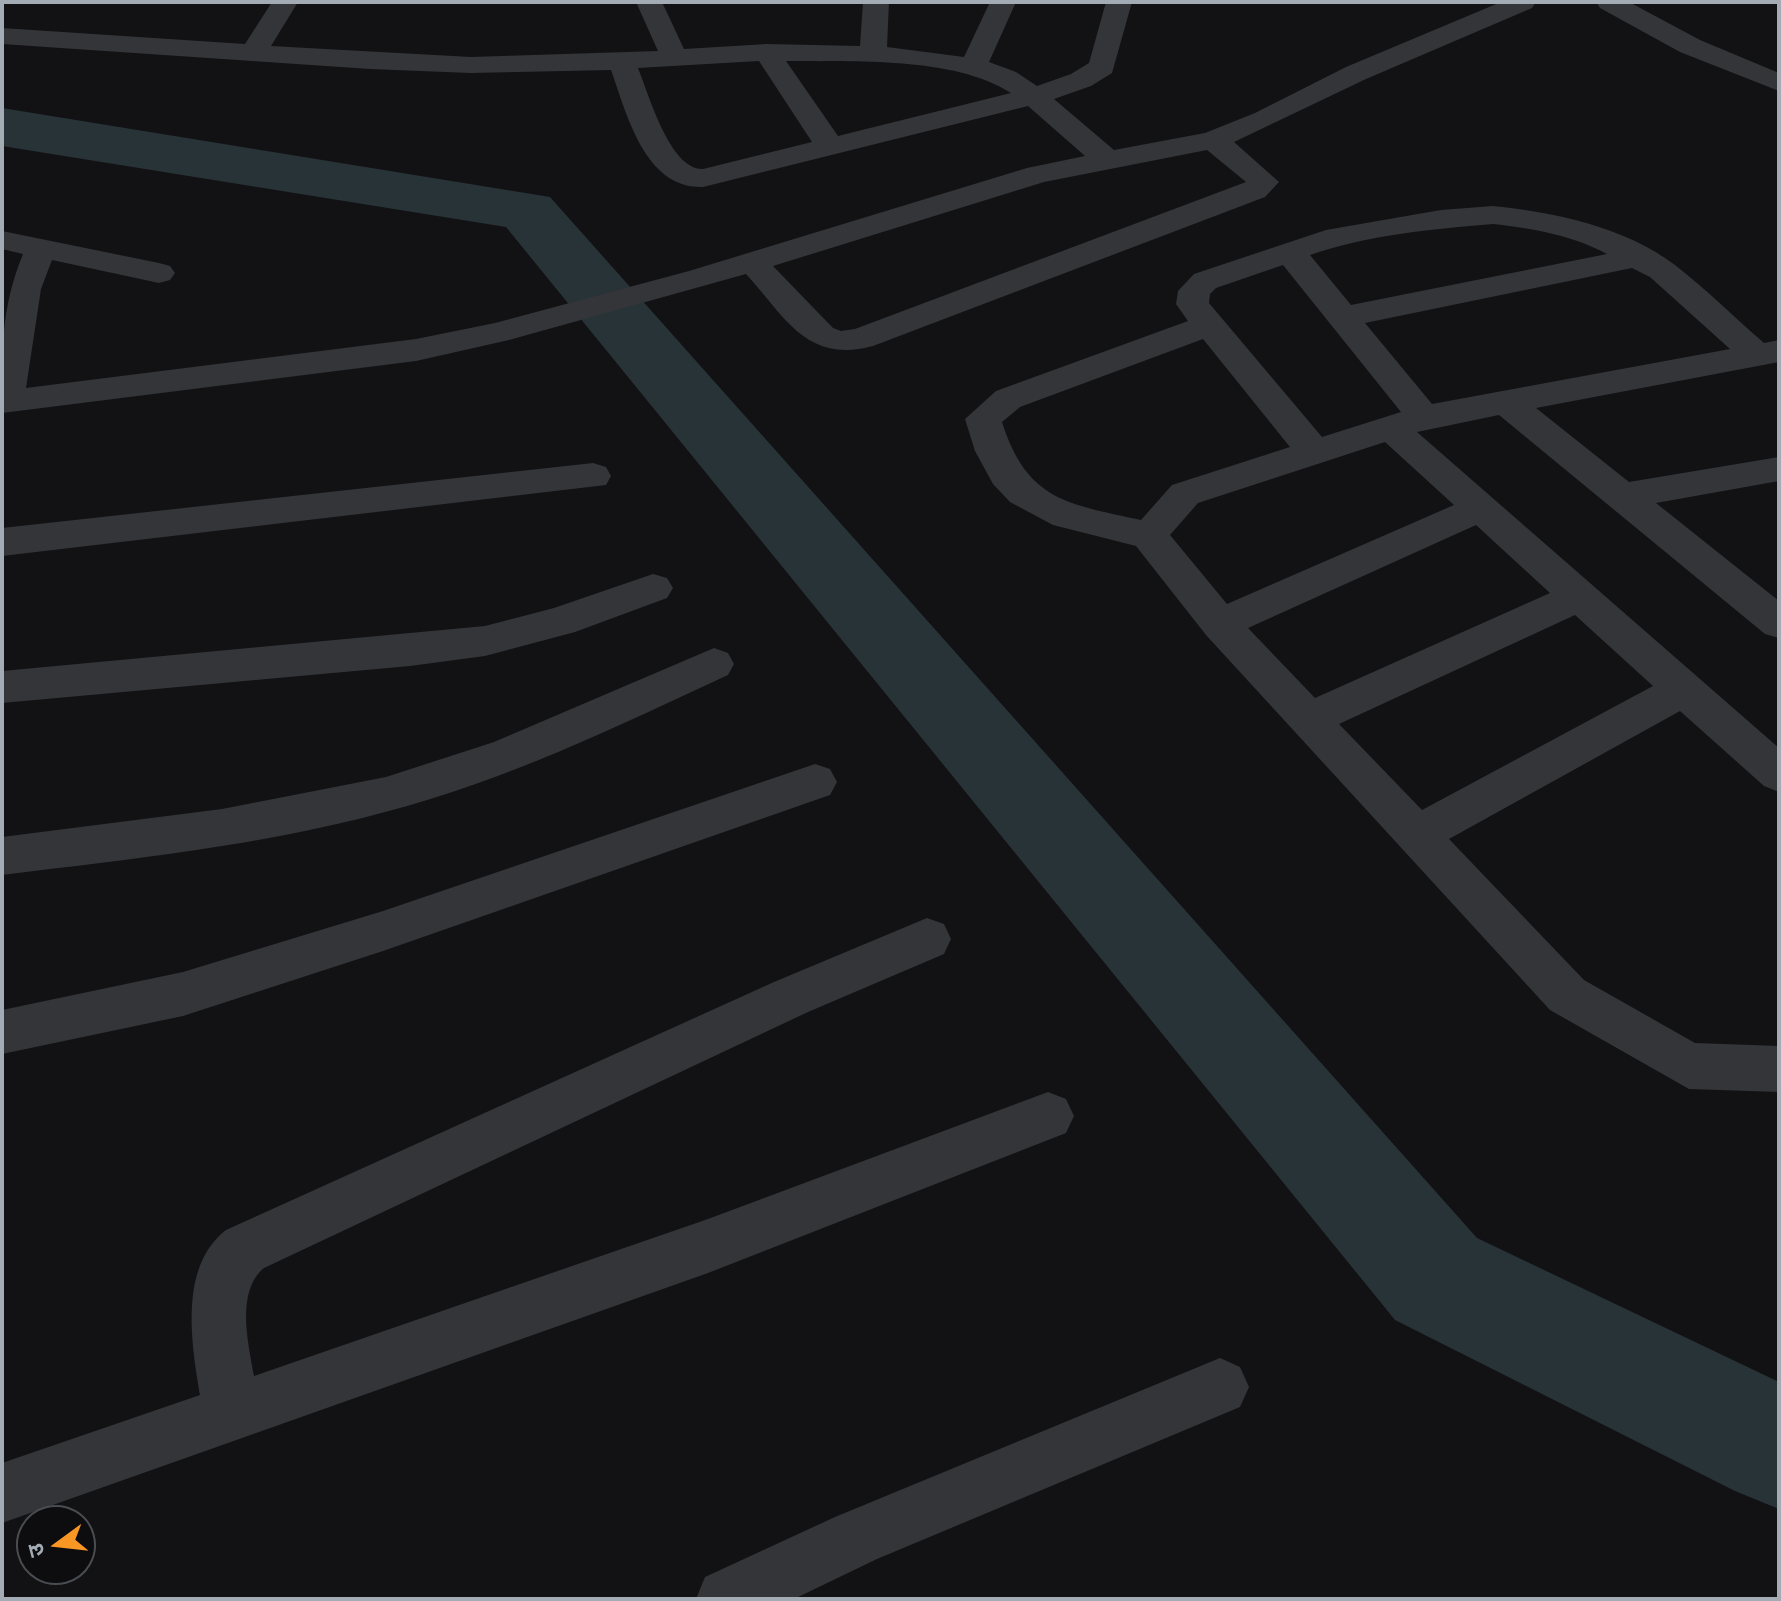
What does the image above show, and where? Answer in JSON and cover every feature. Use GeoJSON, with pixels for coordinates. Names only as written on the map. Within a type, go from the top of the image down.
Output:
{"type":"FeatureCollection","features":[{"type":"Feature","properties":{"kind":"street"},"geometry":{"type":"LineString","coordinates":[[253,54],[285,2]]}},
{"type":"Feature","properties":{"kind":"street"},"geometry":{"type":"LineString","coordinates":[[649,2],[675,58]]}},
{"type":"Feature","properties":{"kind":"street"},"geometry":{"type":"LineString","coordinates":[[873,54],[876,2]]}},
{"type":"Feature","properties":{"kind":"street"},"geometry":{"type":"LineString","coordinates":[[973,66],[1003,2]]}},
{"type":"Feature","properties":{"kind":"street"},"geometry":{"type":"LineString","coordinates":[[622,61],[645,119],[673,169],[684,177],[726,175],[1034,96],[1081,80],[1102,67],[1119,2]]}},
{"type":"Feature","properties":{"kind":"street"},"geometry":{"type":"LineString","coordinates":[[1461,2],[1490,16]]}},
{"type":"Feature","properties":{"kind":"street"},"geometry":{"type":"LineString","coordinates":[[41,248],[25,289],[4,402],[416,350],[497,333],[700,278],[1038,174],[1213,140],[1265,119],[1356,73],[1523,2]]}},
{"type":"Feature","properties":{"kind":"street"},"geometry":{"type":"LineString","coordinates":[[1609,2],[1690,46],[1779,83]]}},
{"type":"Feature","properties":{"kind":"street"},"geometry":{"type":"LineString","coordinates":[[2,36],[253,54],[471,65],[622,61],[767,52],[873,54],[973,66],[1006,78],[1034,96],[1107,160]]}},
{"type":"Feature","properties":{"kind":"street"},"geometry":{"type":"LineString","coordinates":[[767,52],[831,148]]}},
{"type":"Feature","properties":{"kind":"street"},"geometry":{"type":"LineString","coordinates":[[752,262],[821,335],[838,342],[861,339],[1254,191],[1264,182],[1213,140]]}},
{"type":"Feature","properties":{"kind":"street"},"geometry":{"type":"LineString","coordinates":[[1314,452],[1192,304],[1194,291],[1205,281],[1326,239],[1441,219],[1493,215],[1532,219],[1589,235],[1661,270],[1769,354]]}},
{"type":"Feature","properties":{"kind":"street"},"geometry":{"type":"LineString","coordinates":[[2,240],[159,273]]}},
{"type":"Feature","properties":{"kind":"street"},"geometry":{"type":"LineString","coordinates":[[1290,252],[1343,317],[1408,422],[1481,508],[1779,774]]}},
{"type":"Feature","properties":{"kind":"street"},"geometry":{"type":"LineString","coordinates":[[1343,317],[1637,257]]}},
{"type":"Feature","properties":{"kind":"street"},"geometry":{"type":"LineString","coordinates":[[1209,325],[1008,399],[983,419],[988,443],[1024,499],[1055,514],[1149,535],[1220,624],[1567,995],[1689,1066],[1779,1069]]}},
{"type":"Feature","properties":{"kind":"street"},"geometry":{"type":"LineString","coordinates":[[1149,535],[1185,494],[1408,422],[1769,354]]}},
{"type":"Feature","properties":{"kind":"street"},"geometry":{"type":"LineString","coordinates":[[1506,402],[1779,623]]}},
{"type":"Feature","properties":{"kind":"street"},"geometry":{"type":"LineString","coordinates":[[1623,496],[1775,474]]}},
{"type":"Feature","properties":{"kind":"street"},"geometry":{"type":"LineString","coordinates":[[2,542],[593,476]]}},
{"type":"Feature","properties":{"kind":"street"},"geometry":{"type":"LineString","coordinates":[[1220,624],[1481,508]]}},
{"type":"Feature","properties":{"kind":"street"},"geometry":{"type":"LineString","coordinates":[[2,687],[410,651],[485,641],[561,621],[653,588]]}},
{"type":"Feature","properties":{"kind":"street"},"geometry":{"type":"LineString","coordinates":[[1311,718],[1580,596]]}},
{"type":"Feature","properties":{"kind":"street"},"geometry":{"type":"LineString","coordinates":[[2,856],[219,827],[347,804],[439,779],[518,751],[714,664]]}},
{"type":"Feature","properties":{"kind":"street"},"geometry":{"type":"LineString","coordinates":[[1418,834],[1684,689]]}},
{"type":"Feature","properties":{"kind":"street"},"geometry":{"type":"LineString","coordinates":[[2,1032],[183,994],[383,931],[815,782]]}},
{"type":"Feature","properties":{"kind":"street"},"geometry":{"type":"LineString","coordinates":[[231,1414],[220,1310],[225,1276],[239,1254],[270,1235],[791,997],[927,939]]}},
{"type":"Feature","properties":{"kind":"street"},"geometry":{"type":"LineString","coordinates":[[2,1493],[708,1246],[1048,1116]]}},
{"type":"Feature","properties":{"kind":"street"},"geometry":{"type":"LineString","coordinates":[[727,1599],[856,1538],[1220,1387]]}},
{"type":"Feature","properties":{"kind":"waterway"},"geometry":{"type":"LineString","coordinates":[[2,127],[527,211],[1436,1279],[1779,1447]]}}]}
